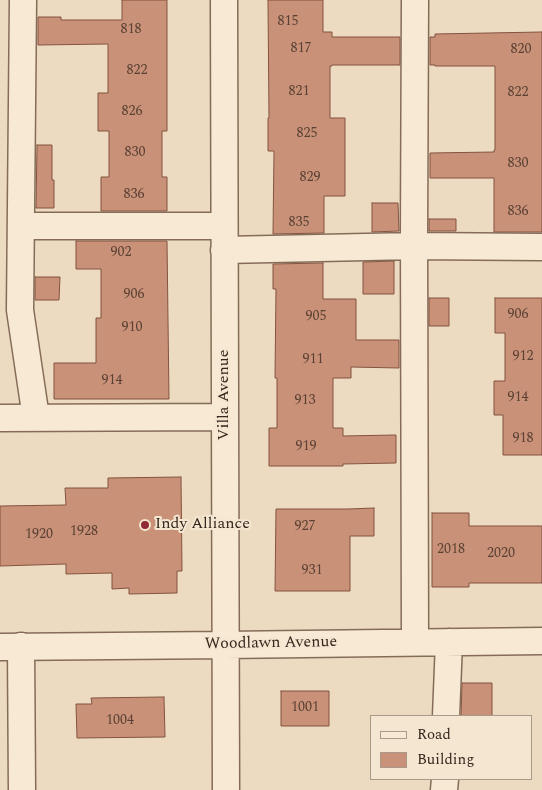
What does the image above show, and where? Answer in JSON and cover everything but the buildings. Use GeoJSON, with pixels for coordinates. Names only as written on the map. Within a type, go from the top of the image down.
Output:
{"type":"FeatureCollection","features":[{"type":"Feature","properties":{"kind":"street"},"geometry":{"type":"LineString","coordinates":[[23,0],[20,310],[36,418]]}},
{"type":"Feature","properties":{"kind":"street","name":"Villa Avenue"},"geometry":{"type":"LineString","coordinates":[[224,0],[226,790]]}},
{"type":"Feature","properties":{"kind":"street"},"geometry":{"type":"LineString","coordinates":[[415,0],[415,642]]}},
{"type":"Feature","properties":{"kind":"street"},"geometry":{"type":"LineString","coordinates":[[21,226],[224,238],[414,246],[542,247]]}},
{"type":"Feature","properties":{"kind":"street"},"geometry":{"type":"LineString","coordinates":[[0,418],[225,417]]}},
{"type":"Feature","properties":{"kind":"street","name":"Woodlawn Avenue"},"geometry":{"type":"LineString","coordinates":[[10,646],[225,646],[542,641]]}},
{"type":"Feature","properties":{"kind":"street"},"geometry":{"type":"LineString","coordinates":[[446,715],[449,642]]}},
{"type":"Feature","properties":{"kind":"street"},"geometry":{"type":"LineString","coordinates":[[10,646],[22,790]]}},
{"type":"Feature","properties":{"kind":"place","name":"Indy Alliance"},"geometry":{"type":"Point","coordinates":[145,525]}}]}
